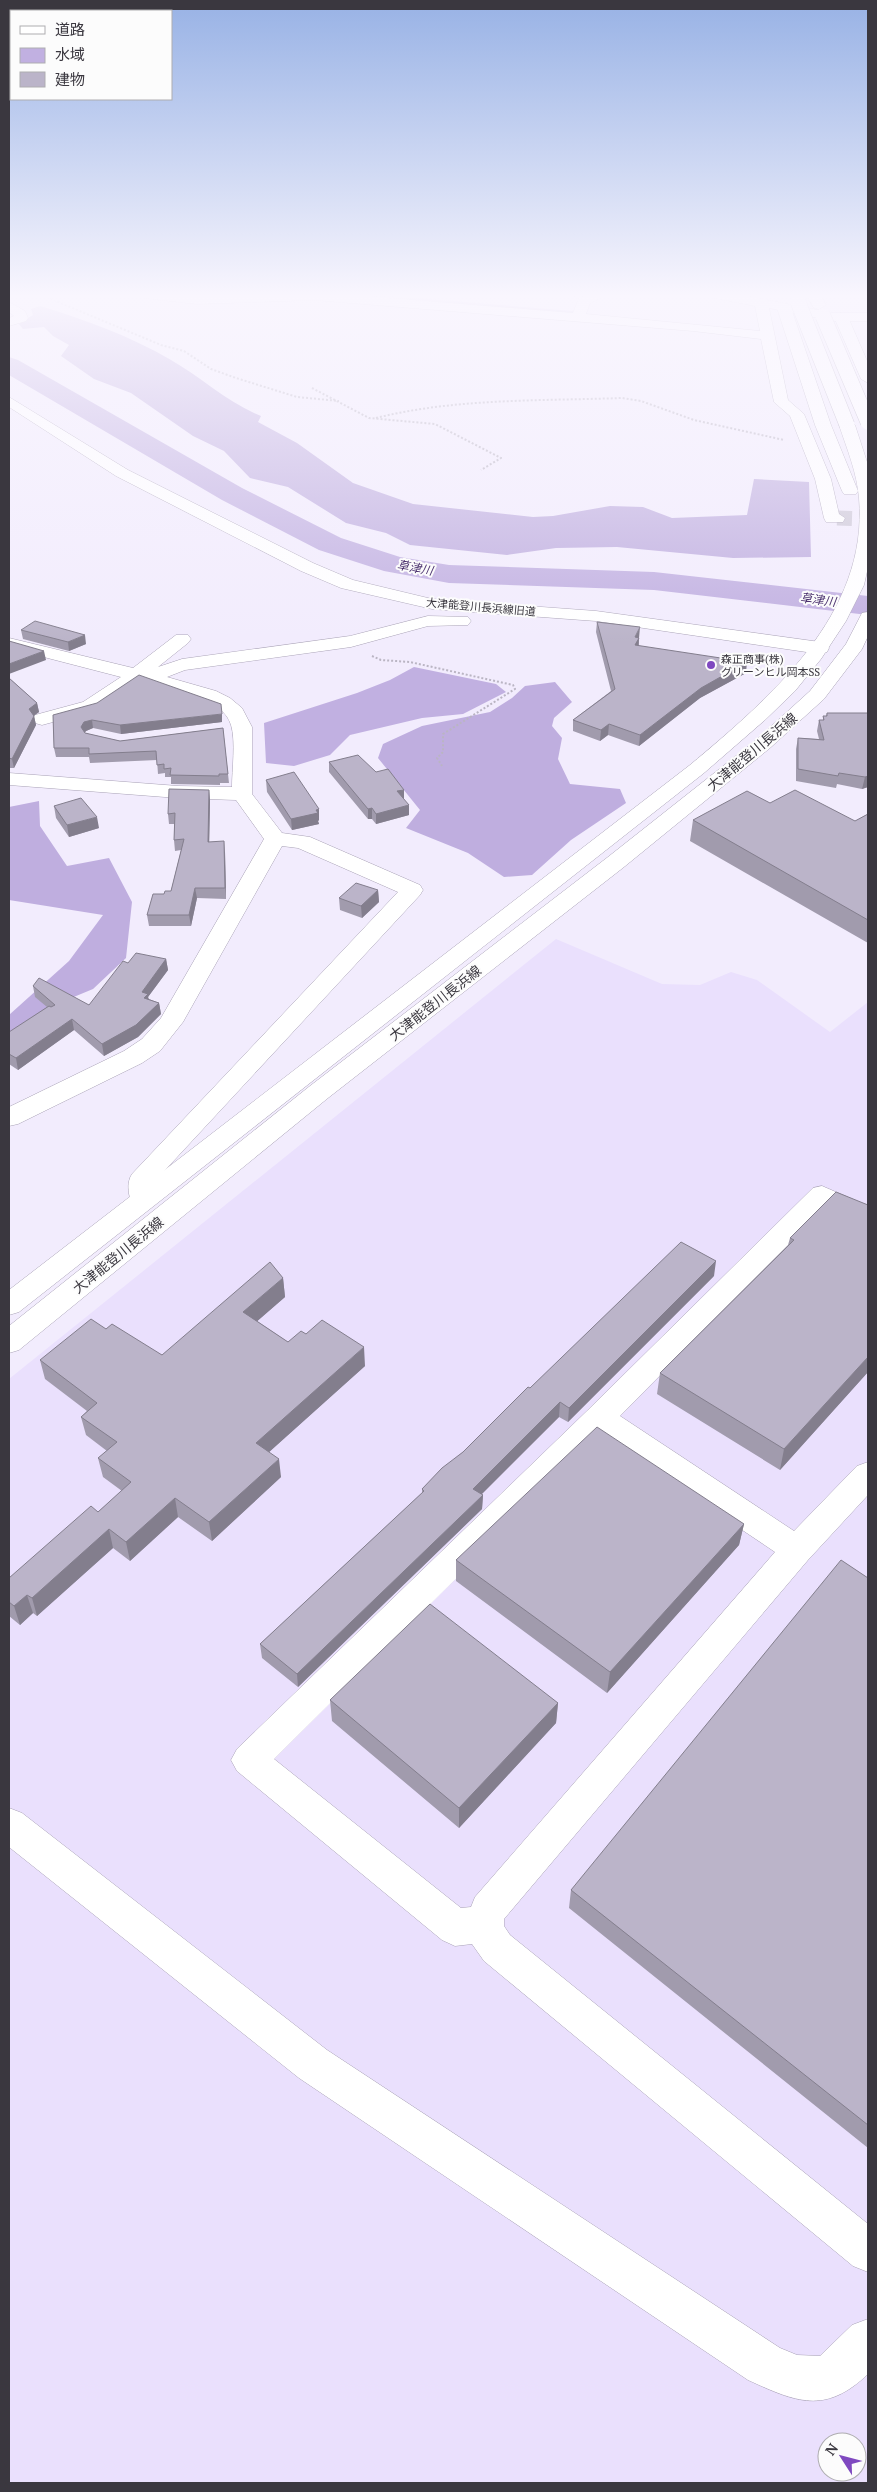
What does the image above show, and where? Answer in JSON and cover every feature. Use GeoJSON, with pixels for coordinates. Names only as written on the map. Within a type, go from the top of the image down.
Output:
{"type":"FeatureCollection","features":[{"type":"Feature","properties":{"kind":"street","name":"大津能登川長浜線旧道"},"geometry":{"type":"LineString","coordinates":[[24,410],[122,473],[307,567],[347,584],[432,604],[596,616],[859,654]]}},
{"type":"Feature","properties":{"kind":"street"},"geometry":{"type":"LineString","coordinates":[[792,410],[797,414],[823,479],[832,518],[837,518]]}},
{"type":"Feature","properties":{"kind":"street"},"geometry":{"type":"LineString","coordinates":[[818,410],[868,534]]}},
{"type":"Feature","properties":{"kind":"street","name":"大津能登川長浜線"},"geometry":{"type":"LineString","coordinates":[[9,1305],[729,743],[789,686],[820,648],[835,625],[855,585],[868,534],[868,503],[864,480],[840,410]]}},
{"type":"Feature","properties":{"kind":"street"},"geometry":{"type":"LineString","coordinates":[[863,410],[868,422]]}},
{"type":"Feature","properties":{"kind":"street"},"geometry":{"type":"LineString","coordinates":[[142,676],[182,665],[344,642],[428,621],[582,625],[596,616]]}},
{"type":"Feature","properties":{"kind":"street","name":"大津能登川長浜線"},"geometry":{"type":"LineString","coordinates":[[9,1342],[319,1092],[616,862],[763,744],[859,654],[865,623]]}},
{"type":"Feature","properties":{"kind":"street"},"geometry":{"type":"LineString","coordinates":[[42,720],[90,706],[142,676],[182,639]]}},
{"type":"Feature","properties":{"kind":"street"},"geometry":{"type":"LineString","coordinates":[[9,643],[194,689],[221,699],[240,717],[232,728],[242,794],[276,839],[302,842],[412,890],[141,1180],[143,1200]]}},
{"type":"Feature","properties":{"kind":"street"},"geometry":{"type":"LineString","coordinates":[[9,660],[28,649]]}},
{"type":"Feature","properties":{"kind":"street"},"geometry":{"type":"LineString","coordinates":[[9,779],[178,792],[242,794]]}},
{"type":"Feature","properties":{"kind":"street"},"geometry":{"type":"LineString","coordinates":[[9,1118],[133,1057],[150,1045],[171,1022],[276,839]]}},
{"type":"Feature","properties":{"kind":"street"},"geometry":{"type":"LineString","coordinates":[[484,1924],[454,1927],[249,1760],[599,1418],[822,1195],[868,1217]]}},
{"type":"Feature","properties":{"kind":"street"},"geometry":{"type":"LineString","coordinates":[[599,1418],[797,1550]]}},
{"type":"Feature","properties":{"kind":"street"},"geometry":{"type":"LineString","coordinates":[[865,1485],[797,1550],[488,1910],[484,1924],[485,1934],[496,1948],[868,2251]]}},
{"type":"Feature","properties":{"kind":"street"},"geometry":{"type":"LineString","coordinates":[[9,1825],[313,2064],[764,2364],[790,2377],[815,2382],[841,2370],[868,2341]]}},
{"type":"Feature","properties":{"kind":"path"},"geometry":{"type":"LineString","coordinates":[[354,410],[363,416],[435,424],[501,458],[481,470]]}},
{"type":"Feature","properties":{"kind":"path"},"geometry":{"type":"LineString","coordinates":[[376,418],[408,410]]}},
{"type":"Feature","properties":{"kind":"path"},"geometry":{"type":"LineString","coordinates":[[666,410],[694,420],[787,440]]}},
{"type":"Feature","properties":{"kind":"path"},"geometry":{"type":"LineString","coordinates":[[344,642],[381,660],[410,662],[513,685],[515,689],[443,734],[443,752],[437,758],[442,766]]}},
{"type":"Feature","properties":{"kind":"shaded area"},"geometry":{"type":"Polygon","coordinates":[[[156,410],[248,410],[261,416],[258,422],[297,443],[353,483],[413,504],[533,517],[553,516],[610,506],[643,507],[672,518],[747,515],[754,479],[809,482],[811,557],[733,558],[617,547],[556,548],[507,555],[410,545],[386,533],[346,523],[288,487],[250,478],[224,451],[193,436],[156,410]]]}},
{"type":"Feature","properties":{"kind":"shaded area"},"geometry":{"type":"Polygon","coordinates":[[[555,682],[572,702],[554,718],[552,726],[562,738],[558,759],[570,784],[620,789],[626,803],[571,840],[532,875],[504,877],[468,853],[406,828],[420,810],[378,758],[383,744],[422,726],[490,712],[512,698],[525,686],[555,682]]]}},
{"type":"Feature","properties":{"kind":"shaded area"},"geometry":{"type":"Polygon","coordinates":[[[39,801],[40,826],[67,866],[109,858],[132,902],[126,958],[93,989],[52,1006],[9,1036],[9,1015],[69,961],[103,915],[9,900],[9,807],[39,801]]]}},
{"type":"Feature","properties":{"kind":"shaded area"},"geometry":{"type":"Polygon","coordinates":[[[556,939],[662,984],[700,985],[731,972],[757,980],[830,1032],[868,1002],[868,2483],[9,2483],[9,1379],[556,939]]]}},
{"type":"Feature","properties":{"kind":"water"},"geometry":{"type":"Polygon","coordinates":[[[414,667],[496,684],[506,692],[463,714],[422,718],[350,735],[330,755],[294,766],[266,763],[264,723],[357,693],[390,680],[414,667]]]}},
{"type":"Feature","properties":{"kind":"building"},"geometry":{"type":"Polygon","coordinates":[[[35,621],[85,635],[68,642],[21,630],[35,621]]]}},
{"type":"Feature","properties":{"kind":"building"},"geometry":{"type":"Polygon","coordinates":[[[597,622],[640,627],[635,637],[639,638],[635,645],[747,662],[701,688],[640,735],[609,724],[601,730],[573,720],[615,689],[597,622]]]}},
{"type":"Feature","properties":{"kind":"building"},"geometry":{"type":"Polygon","coordinates":[[[9,641],[44,651],[9,664],[9,641]]]}},
{"type":"Feature","properties":{"kind":"building"},"geometry":{"type":"Polygon","coordinates":[[[139,675],[221,704],[222,714],[120,725],[92,720],[84,722],[81,727],[85,733],[120,741],[223,728],[228,774],[219,774],[219,776],[170,775],[171,768],[164,769],[164,764],[157,765],[156,751],[89,754],[89,748],[54,748],[53,715],[97,703],[139,675]]]}},
{"type":"Feature","properties":{"kind":"building"},"geometry":{"type":"Polygon","coordinates":[[[9,678],[37,703],[29,709],[34,716],[12,759],[9,758],[9,678]]]}},
{"type":"Feature","properties":{"kind":"building"},"geometry":{"type":"Polygon","coordinates":[[[827,713],[868,713],[868,776],[839,773],[838,776],[798,769],[798,738],[824,740],[819,720],[824,720],[823,716],[827,716],[827,713]]]}},
{"type":"Feature","properties":{"kind":"building"},"geometry":{"type":"Polygon","coordinates":[[[358,755],[376,772],[388,769],[404,790],[397,791],[409,805],[376,814],[372,808],[368,809],[329,762],[358,755]]]}},
{"type":"Feature","properties":{"kind":"building"},"geometry":{"type":"Polygon","coordinates":[[[294,772],[319,809],[316,810],[318,813],[291,819],[266,780],[294,772]]]}},
{"type":"Feature","properties":{"kind":"building"},"geometry":{"type":"Polygon","coordinates":[[[169,789],[209,790],[208,842],[224,841],[225,888],[195,888],[189,915],[147,915],[153,894],[164,894],[165,891],[171,891],[184,839],[174,840],[175,813],[168,814],[169,789]]]}},
{"type":"Feature","properties":{"kind":"building"},"geometry":{"type":"Polygon","coordinates":[[[795,790],[855,821],[868,814],[868,920],[693,820],[747,791],[770,803],[795,790]]]}},
{"type":"Feature","properties":{"kind":"building"},"geometry":{"type":"Polygon","coordinates":[[[81,798],[97,817],[67,825],[54,806],[81,798]]]}},
{"type":"Feature","properties":{"kind":"building"},"geometry":{"type":"Polygon","coordinates":[[[356,883],[378,890],[361,906],[339,898],[356,883]]]}},
{"type":"Feature","properties":{"kind":"building"},"geometry":{"type":"Polygon","coordinates":[[[136,953],[166,959],[142,992],[148,994],[144,998],[159,1003],[136,1025],[102,1044],[72,1019],[16,1058],[9,1054],[9,1032],[49,1006],[55,1005],[33,986],[39,978],[89,1005],[123,961],[128,963],[136,953]]]}},
{"type":"Feature","properties":{"kind":"building"},"geometry":{"type":"Polygon","coordinates":[[[836,1192],[868,1205],[868,1357],[784,1449],[660,1373],[794,1240],[790,1238],[836,1192]]]}},
{"type":"Feature","properties":{"kind":"building"},"geometry":{"type":"Polygon","coordinates":[[[681,1242],[716,1261],[569,1408],[560,1402],[473,1489],[483,1495],[297,1674],[260,1644],[424,1491],[422,1489],[442,1468],[463,1452],[528,1387],[530,1388],[681,1242]]]}},
{"type":"Feature","properties":{"kind":"building"},"geometry":{"type":"Polygon","coordinates":[[[270,1262],[283,1278],[243,1312],[288,1342],[301,1331],[306,1334],[322,1320],[364,1347],[256,1443],[279,1459],[209,1522],[175,1498],[126,1542],[109,1529],[32,1598],[27,1595],[14,1606],[9,1602],[9,1578],[91,1506],[98,1512],[131,1482],[98,1458],[117,1442],[81,1417],[97,1403],[40,1360],[91,1319],[106,1329],[112,1324],[162,1355],[270,1262]]]}},
{"type":"Feature","properties":{"kind":"building"},"geometry":{"type":"Polygon","coordinates":[[[597,1427],[744,1524],[610,1672],[456,1560],[597,1427]]]}},
{"type":"Feature","properties":{"kind":"building"},"geometry":{"type":"Polygon","coordinates":[[[841,1560],[868,1578],[868,2125],[571,1890],[841,1560]]]}},
{"type":"Feature","properties":{"kind":"building"},"geometry":{"type":"Polygon","coordinates":[[[430,1604],[558,1703],[459,1808],[330,1700],[430,1604]]]}},
{"type":"Feature","properties":{"kind":"waterway","name":"草津川"},"geometry":{"type":"LineString","coordinates":[[87,410],[232,494],[330,544],[395,565],[449,574],[654,581],[868,606]]}},
{"type":"Feature","properties":{"kind":"tunnel"},"geometry":{"type":"LineString","coordinates":[[837,518],[868,519]]}},
{"type":"Feature","properties":{"kind":"place","name":"森正商事(株) グリーンヒル岡本SS"},"geometry":{"type":"Point","coordinates":[711,665]}}]}
